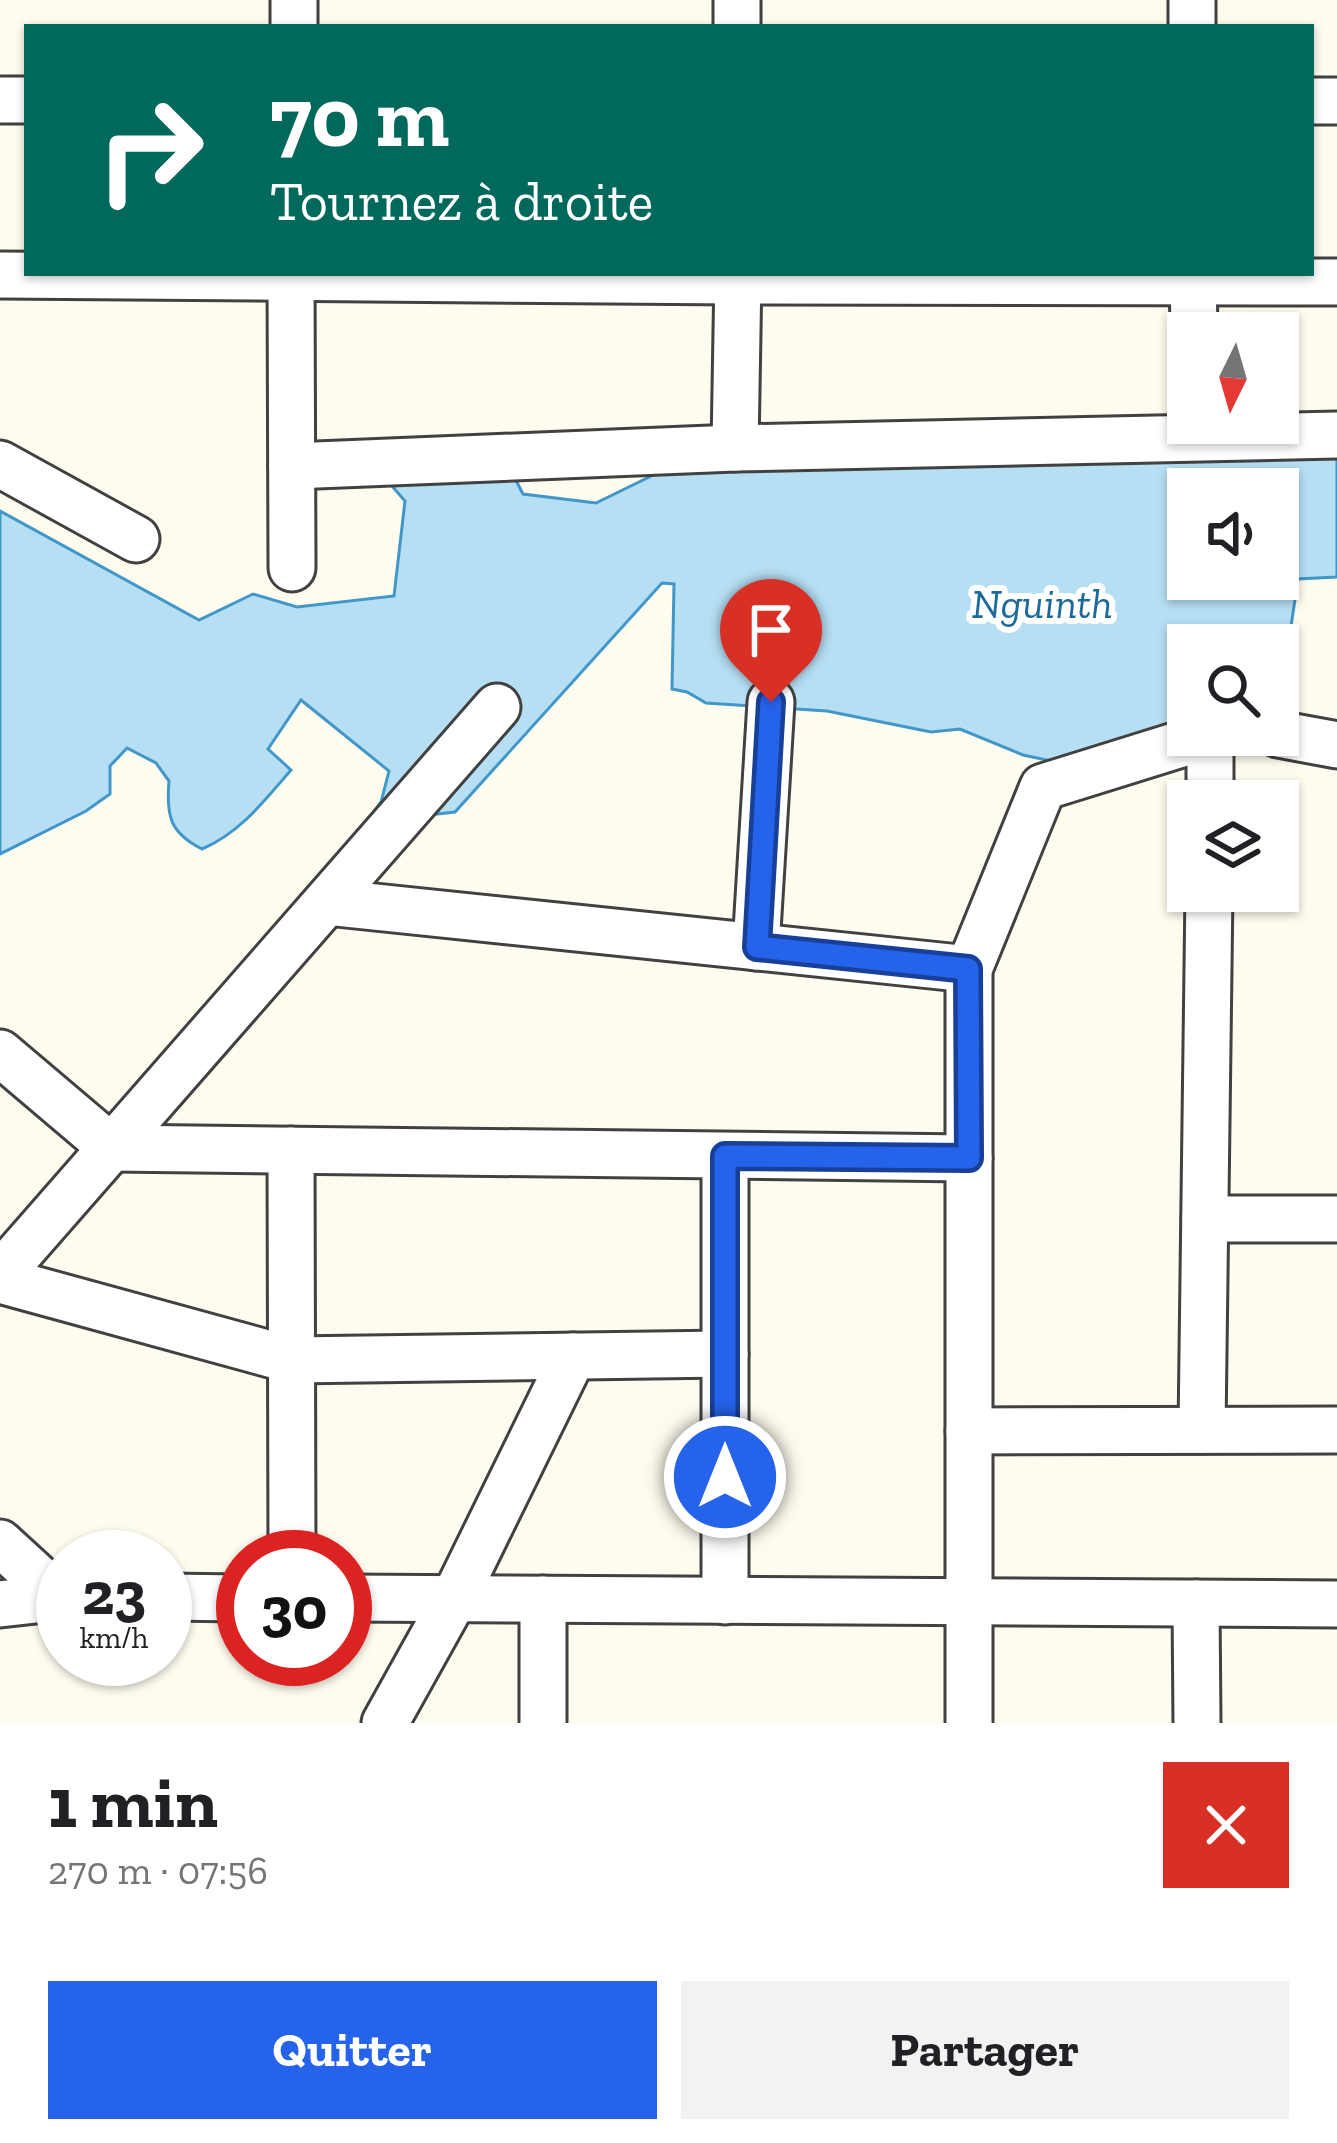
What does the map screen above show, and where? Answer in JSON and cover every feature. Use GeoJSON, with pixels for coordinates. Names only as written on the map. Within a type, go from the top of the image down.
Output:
{"type":"FeatureCollection","features":[{"type":"Feature","properties":{"kind":"street"},"geometry":{"type":"LineString","coordinates":[[291,276],[292,568]]}},
{"type":"Feature","properties":{"kind":"street"},"geometry":{"type":"LineString","coordinates":[[514,276],[1337,282]]}},
{"type":"Feature","properties":{"kind":"street"},"geometry":{"type":"LineString","coordinates":[[735,448],[738,277]]}},
{"type":"Feature","properties":{"kind":"street"},"geometry":{"type":"LineString","coordinates":[[1194,278],[1194,312]]}},
{"type":"Feature","properties":{"kind":"street"},"geometry":{"type":"LineString","coordinates":[[292,466],[1167,432]]}},
{"type":"Feature","properties":{"kind":"street"},"geometry":{"type":"LineString","coordinates":[[1299,434],[1337,435]]}},
{"type":"Feature","properties":{"kind":"street"},"geometry":{"type":"LineString","coordinates":[[0,464],[136,538]]}},
{"type":"Feature","properties":{"kind":"street"},"geometry":{"type":"LineString","coordinates":[[757,947],[771,702]]}},
{"type":"Feature","properties":{"kind":"street"},"geometry":{"type":"LineString","coordinates":[[496,707],[0,1277],[292,1360],[725,1354]]}},
{"type":"Feature","properties":{"kind":"street"},"geometry":{"type":"LineString","coordinates":[[1299,738],[1337,745]]}},
{"type":"Feature","properties":{"kind":"street"},"geometry":{"type":"LineString","coordinates":[[969,1723],[968,969],[1043,787],[1167,748]]}},
{"type":"Feature","properties":{"kind":"street"},"geometry":{"type":"LineString","coordinates":[[327,902],[968,969]]}},
{"type":"Feature","properties":{"kind":"street"},"geometry":{"type":"LineString","coordinates":[[1202,1430],[1208,912]]}},
{"type":"Feature","properties":{"kind":"street"},"geometry":{"type":"LineString","coordinates":[[0,1053],[112,1148],[969,1158]]}},
{"type":"Feature","properties":{"kind":"street"},"geometry":{"type":"LineString","coordinates":[[291,1150],[292,1530]]}},
{"type":"Feature","properties":{"kind":"street"},"geometry":{"type":"LineString","coordinates":[[725,1156],[725,1600]]}},
{"type":"Feature","properties":{"kind":"street"},"geometry":{"type":"LineString","coordinates":[[1205,1220],[1337,1219]]}},
{"type":"Feature","properties":{"kind":"street"},"geometry":{"type":"LineString","coordinates":[[385,1723],[454,1599],[574,1356]]}},
{"type":"Feature","properties":{"kind":"street"},"geometry":{"type":"LineString","coordinates":[[969,1431],[1337,1430]]}},
{"type":"Feature","properties":{"kind":"street"},"geometry":{"type":"LineString","coordinates":[[0,1544],[36,1575]]}},
{"type":"Feature","properties":{"kind":"street"},"geometry":{"type":"LineString","coordinates":[[372,1598],[1337,1604]]}},
{"type":"Feature","properties":{"kind":"street"},"geometry":{"type":"LineString","coordinates":[[543,1599],[543,1723]]}},
{"type":"Feature","properties":{"kind":"street"},"geometry":{"type":"LineString","coordinates":[[0,1604],[36,1600]]}},
{"type":"Feature","properties":{"kind":"street"},"geometry":{"type":"LineString","coordinates":[[1196,1603],[1197,1723]]}},
{"type":"Feature","properties":{"kind":"water","name":"Nguinth"},"geometry":{"type":"Polygon","coordinates":[[[1337,447],[1337,577],[1299,579],[1299,468],[1167,468],[1167,600],[1295,600],[1291,624],[1167,624],[1167,736],[1056,762],[1023,755],[960,729],[931,732],[827,711],[706,703],[672,689],[674,584],[662,583],[455,812],[354,838],[381,802],[389,771],[301,700],[268,749],[291,770],[251,815],[216,842],[202,849],[183,837],[170,814],[169,781],[156,763],[127,748],[110,766],[110,794],[0,854],[0,511],[199,620],[253,594],[297,607],[394,596],[405,501],[378,470],[508,465],[523,494],[596,503],[686,459],[1337,447]]]}},
{"type":"Feature","properties":{"kind":"route"},"geometry":{"type":"LineString","coordinates":[[725,1477],[725,1156],[969,1158],[968,969],[757,947],[771,702]]}}]}
